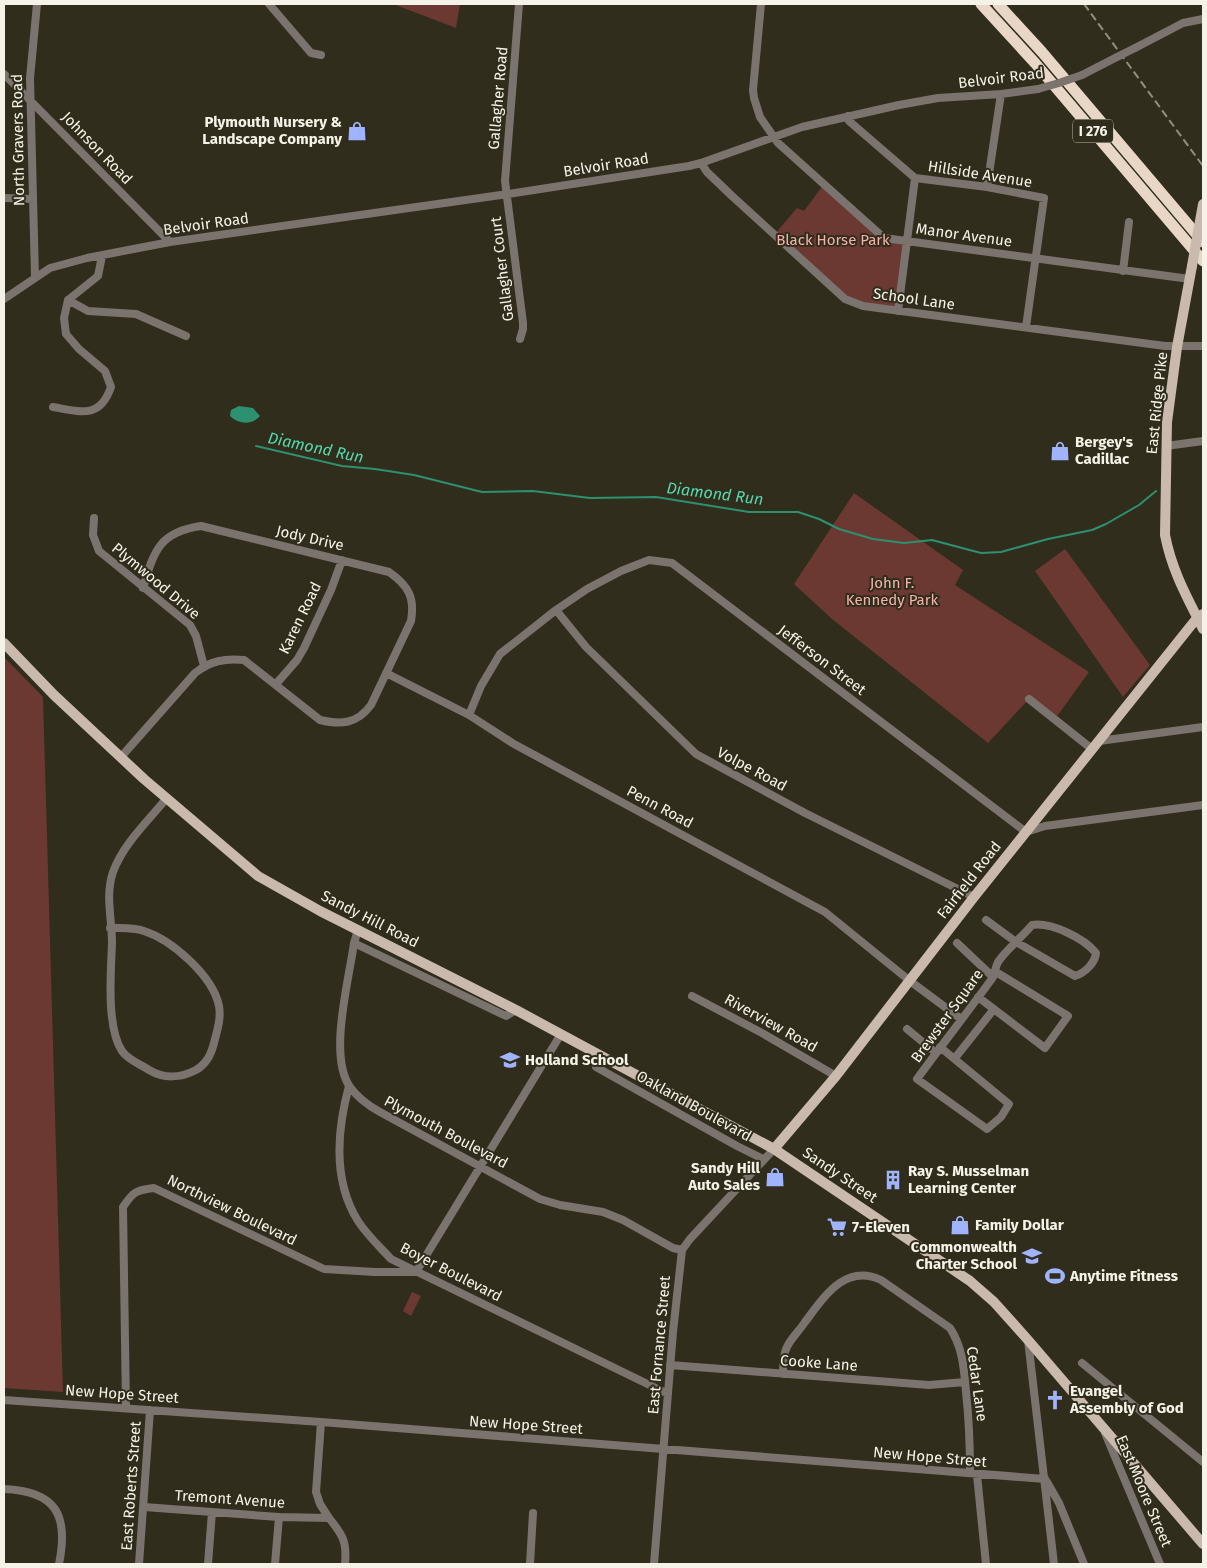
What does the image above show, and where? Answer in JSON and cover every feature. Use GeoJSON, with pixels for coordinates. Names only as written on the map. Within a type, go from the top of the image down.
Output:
{"type":"FeatureCollection","features":[{"type":"Feature","properties":{"kind":"highway","name":"I 276"},"geometry":{"type":"LineString","coordinates":[[981,4],[1047,78],[1198,263]]}},
{"type":"Feature","properties":{"kind":"highway","name":"I 276"},"geometry":{"type":"LineString","coordinates":[[998,4],[1042,52],[1203,242]]}},
{"type":"Feature","properties":{"kind":"main road","name":"East Ridge Pike"},"geometry":{"type":"LineString","coordinates":[[1203,204],[1198,263],[1190,279],[1177,347],[1167,422],[1165,535],[1168,551],[1183,591],[1200,616],[1203,629]]}},
{"type":"Feature","properties":{"kind":"main road","name":"Fairfield Road"},"geometry":{"type":"LineString","coordinates":[[774,1149],[836,1076],[974,897],[1200,616]]}},
{"type":"Feature","properties":{"kind":"main road","name":"Sandy Hill Road"},"geometry":{"type":"LineString","coordinates":[[4,643],[54,695],[166,799],[258,876],[288,894],[516,1010],[774,1149]]}},
{"type":"Feature","properties":{"kind":"main road","name":"Sandy Street"},"geometry":{"type":"LineString","coordinates":[[774,1149],[970,1282],[994,1302],[1203,1544]]}},
{"type":"Feature","properties":{"kind":"street","name":"North Gravers Road"},"geometry":{"type":"LineString","coordinates":[[34,277],[30,78],[37,4]]}},
{"type":"Feature","properties":{"kind":"street"},"geometry":{"type":"LineString","coordinates":[[269,4],[311,53],[321,54]]}},
{"type":"Feature","properties":{"kind":"street","name":"Gallagher Road"},"geometry":{"type":"LineString","coordinates":[[508,194],[505,181],[519,4]]}},
{"type":"Feature","properties":{"kind":"street","name":"Manor Avenue"},"geometry":{"type":"LineString","coordinates":[[762,4],[753,90],[760,117],[778,143],[884,238],[1190,279]]}},
{"type":"Feature","properties":{"kind":"street","name":"Belvoir Road"},"geometry":{"type":"LineString","coordinates":[[4,299],[50,268],[170,242],[508,194],[701,163],[773,136],[848,116],[920,101],[1038,89],[1059,84],[1082,75],[1183,24],[1203,19]]}},
{"type":"Feature","properties":{"kind":"street","name":"Johnson Road"},"geometry":{"type":"LineString","coordinates":[[4,74],[170,242]]}},
{"type":"Feature","properties":{"kind":"street"},"geometry":{"type":"LineString","coordinates":[[987,187],[1001,94]]}},
{"type":"Feature","properties":{"kind":"street","name":"Hillside Avenue"},"geometry":{"type":"LineString","coordinates":[[848,116],[849,121],[915,178],[987,187],[1044,198],[1036,258]]}},
{"type":"Feature","properties":{"kind":"street","name":"School Lane"},"geometry":{"type":"LineString","coordinates":[[701,163],[707,172],[732,196],[845,299],[863,306],[1177,347],[1203,346]]}},
{"type":"Feature","properties":{"kind":"street"},"geometry":{"type":"LineString","coordinates":[[898,311],[915,178]]}},
{"type":"Feature","properties":{"kind":"street","name":"Gallagher Court"},"geometry":{"type":"LineString","coordinates":[[508,194],[523,323],[520,339]]}},
{"type":"Feature","properties":{"kind":"street"},"geometry":{"type":"LineString","coordinates":[[4,198],[33,199]]}},
{"type":"Feature","properties":{"kind":"street"},"geometry":{"type":"LineString","coordinates":[[1124,271],[1129,222]]}},
{"type":"Feature","properties":{"kind":"street"},"geometry":{"type":"LineString","coordinates":[[53,407],[82,412],[95,410],[106,400],[111,387],[105,371],[78,349],[66,334],[64,318],[68,300],[98,276],[102,256]]}},
{"type":"Feature","properties":{"kind":"street"},"geometry":{"type":"LineString","coordinates":[[1026,327],[1036,258]]}},
{"type":"Feature","properties":{"kind":"street"},"geometry":{"type":"LineString","coordinates":[[68,300],[88,311],[136,314],[186,336]]}},
{"type":"Feature","properties":{"kind":"street"},"geometry":{"type":"LineString","coordinates":[[1166,446],[1203,441]]}},
{"type":"Feature","properties":{"kind":"street","name":"Plymwood Drive"},"geometry":{"type":"LineString","coordinates":[[94,518],[93,536],[99,552],[190,625],[196,636],[204,666]]}},
{"type":"Feature","properties":{"kind":"street","name":"Jody Drive"},"geometry":{"type":"LineString","coordinates":[[144,588],[156,550],[172,536],[201,526],[389,572],[401,581],[412,600],[411,621],[367,711],[351,721],[336,724],[320,720],[244,660],[231,658],[204,666]]}},
{"type":"Feature","properties":{"kind":"street","name":"Karen Road"},"geometry":{"type":"LineString","coordinates":[[276,684],[304,648],[331,590],[342,560]]}},
{"type":"Feature","properties":{"kind":"street","name":"Jefferson Street"},"geometry":{"type":"LineString","coordinates":[[469,715],[481,686],[500,654],[556,610],[586,589],[648,560],[672,563],[1026,832]]}},
{"type":"Feature","properties":{"kind":"street","name":"Volpe Road"},"geometry":{"type":"LineString","coordinates":[[556,610],[586,647],[696,754],[805,813],[974,897]]}},
{"type":"Feature","properties":{"kind":"street"},"geometry":{"type":"LineString","coordinates":[[121,757],[195,673],[204,666]]}},
{"type":"Feature","properties":{"kind":"street","name":"Penn Road"},"geometry":{"type":"LineString","coordinates":[[386,673],[469,715],[514,744],[825,912],[960,1019]]}},
{"type":"Feature","properties":{"kind":"street"},"geometry":{"type":"LineString","coordinates":[[1029,699],[1092,749]]}},
{"type":"Feature","properties":{"kind":"street"},"geometry":{"type":"LineString","coordinates":[[1099,741],[1203,727]]}},
{"type":"Feature","properties":{"kind":"street"},"geometry":{"type":"LineString","coordinates":[[110,928],[134,928],[158,938],[191,962],[214,989],[219,1006],[218,1026],[213,1050],[208,1060],[196,1070],[180,1076],[166,1076],[153,1072],[131,1060],[122,1051],[116,1039],[111,1009],[112,942],[110,928],[109,893],[117,863],[123,851],[166,799]]}},
{"type":"Feature","properties":{"kind":"street"},"geometry":{"type":"LineString","coordinates":[[1026,832],[1045,826],[1203,806]]}},
{"type":"Feature","properties":{"kind":"street"},"geometry":{"type":"LineString","coordinates":[[986,920],[1016,942],[1075,976],[1082,974],[1096,959],[1096,953],[1091,947],[1054,926],[1032,925],[1016,942]]}},
{"type":"Feature","properties":{"kind":"street","name":"Plymouth Boulevard"},"geometry":{"type":"LineString","coordinates":[[358,930],[354,943],[340,1034],[340,1055],[349,1086],[369,1106],[481,1165],[540,1199],[560,1205],[603,1212],[623,1220],[673,1248],[682,1250]]}},
{"type":"Feature","properties":{"kind":"street","name":"Brewster Square"},"geometry":{"type":"LineString","coordinates":[[955,1058],[1009,1104],[988,1129],[917,1079],[995,974],[998,963],[1016,942]]}},
{"type":"Feature","properties":{"kind":"street"},"geometry":{"type":"LineString","coordinates":[[354,943],[506,1016],[516,1010]]}},
{"type":"Feature","properties":{"kind":"street"},"geometry":{"type":"LineString","coordinates":[[957,944],[995,974],[1068,1016],[1045,1048],[978,997]]}},
{"type":"Feature","properties":{"kind":"street","name":"Riverview Road"},"geometry":{"type":"LineString","coordinates":[[692,996],[762,1033],[836,1076]]}},
{"type":"Feature","properties":{"kind":"street"},"geometry":{"type":"LineString","coordinates":[[906,1029],[938,1050],[955,1058],[994,1010]]}},
{"type":"Feature","properties":{"kind":"street"},"geometry":{"type":"LineString","coordinates":[[416,1272],[561,1034]]}},
{"type":"Feature","properties":{"kind":"street","name":"Oakland Boulevard"},"geometry":{"type":"LineString","coordinates":[[599,1055],[596,1067],[763,1159]]}},
{"type":"Feature","properties":{"kind":"street","name":"Boyer Boulevard"},"geometry":{"type":"LineString","coordinates":[[349,1086],[340,1141],[340,1164],[343,1186],[358,1221],[391,1259],[668,1394]]}},
{"type":"Feature","properties":{"kind":"street","name":"Fairfield Road"},"geometry":{"type":"LineString","coordinates":[[763,1159],[774,1149]]}},
{"type":"Feature","properties":{"kind":"street"},"geometry":{"type":"LineString","coordinates":[[682,1250],[690,1238],[763,1159]]}},
{"type":"Feature","properties":{"kind":"street","name":"Northview Boulevard"},"geometry":{"type":"LineString","coordinates":[[126,1408],[123,1207],[130,1196],[139,1190],[154,1188],[324,1269],[416,1272]]}},
{"type":"Feature","properties":{"kind":"street","name":"East Fornance Street"},"geometry":{"type":"LineString","coordinates":[[654,1564],[670,1365],[682,1250]]}},
{"type":"Feature","properties":{"kind":"street","name":"Cedar Lane"},"geometry":{"type":"LineString","coordinates":[[783,1374],[786,1347],[830,1290],[841,1282],[863,1275],[882,1280],[950,1328],[957,1339],[962,1357],[974,1474],[986,1564]]}},
{"type":"Feature","properties":{"kind":"street"},"geometry":{"type":"LineString","coordinates":[[1028,1340],[1046,1479],[1054,1564]]}},
{"type":"Feature","properties":{"kind":"street"},"geometry":{"type":"LineString","coordinates":[[1082,1363],[1203,1462]]}},
{"type":"Feature","properties":{"kind":"street","name":"Cooke Lane"},"geometry":{"type":"LineString","coordinates":[[670,1365],[929,1385],[965,1382]]}},
{"type":"Feature","properties":{"kind":"street","name":"New Hope Street"},"geometry":{"type":"LineString","coordinates":[[4,1400],[320,1422],[1046,1479]]}},
{"type":"Feature","properties":{"kind":"street","name":"East Roberts Street"},"geometry":{"type":"LineString","coordinates":[[140,1564],[150,1410]]}},
{"type":"Feature","properties":{"kind":"street"},"geometry":{"type":"LineString","coordinates":[[320,1422],[316,1492],[320,1504],[343,1538],[346,1549],[345,1564]]}},
{"type":"Feature","properties":{"kind":"street","name":"East Moore Street"},"geometry":{"type":"LineString","coordinates":[[1103,1428],[1160,1564]]}},
{"type":"Feature","properties":{"kind":"street"},"geometry":{"type":"LineString","coordinates":[[1046,1479],[1059,1503],[1084,1564]]}},
{"type":"Feature","properties":{"kind":"street"},"geometry":{"type":"LineString","coordinates":[[4,1489],[26,1491],[37,1495],[51,1504],[56,1510],[62,1529],[59,1564]]}},
{"type":"Feature","properties":{"kind":"street","name":"Tremont Avenue"},"geometry":{"type":"LineString","coordinates":[[144,1507],[279,1517],[329,1518]]}},
{"type":"Feature","properties":{"kind":"street"},"geometry":{"type":"LineString","coordinates":[[208,1564],[212,1512]]}},
{"type":"Feature","properties":{"kind":"street"},"geometry":{"type":"LineString","coordinates":[[530,1564],[533,1513]]}},
{"type":"Feature","properties":{"kind":"street"},"geometry":{"type":"LineString","coordinates":[[275,1564],[279,1517]]}},
{"type":"Feature","properties":{"kind":"green space"},"geometry":{"type":"Polygon","coordinates":[[[393,4],[460,4],[456,28],[393,4]]]}},
{"type":"Feature","properties":{"kind":"green space","name":"Black Horse Park"},"geometry":{"type":"Polygon","coordinates":[[[824,184],[884,238],[907,241],[898,311],[845,299],[774,235],[797,208],[804,211],[824,184]]]}},
{"type":"Feature","properties":{"kind":"green space","name":"John F. Kennedy Park"},"geometry":{"type":"Polygon","coordinates":[[[854,493],[963,570],[955,585],[1089,672],[1055,719],[1029,699],[988,743],[832,619],[794,584],[854,493]]]}},
{"type":"Feature","properties":{"kind":"green space"},"geometry":{"type":"Polygon","coordinates":[[[1065,549],[1150,665],[1123,697],[1035,571],[1065,549]]]}},
{"type":"Feature","properties":{"kind":"green space"},"geometry":{"type":"Polygon","coordinates":[[[4,657],[43,697],[63,1392],[4,1388],[4,657]]]}},
{"type":"Feature","properties":{"kind":"green space"},"geometry":{"type":"Polygon","coordinates":[[[412,1292],[421,1296],[411,1316],[403,1311],[412,1292]]]}},
{"type":"Feature","properties":{"kind":"shaded area"},"geometry":{"type":"Polygon","coordinates":[[[239,406],[253,408],[260,416],[253,421],[245,423],[237,421],[230,416],[231,410],[239,406]]]}},
{"type":"Feature","properties":{"kind":"waterway","name":"Diamond Run"},"geometry":{"type":"LineString","coordinates":[[256,446],[342,466],[414,475],[482,492],[533,491],[590,498],[656,497],[749,512],[798,512],[819,519],[839,529],[873,539],[904,543],[932,540],[981,553],[1001,552],[1048,539],[1092,530],[1139,505],[1156,491]]}},
{"type":"Feature","properties":{"kind":"railway"},"geometry":{"type":"LineString","coordinates":[[1084,4],[1203,166]]}},
{"type":"Feature","properties":{"kind":"place","name":"Plymouth Nursery & Landscape Company"},"geometry":{"type":"Point","coordinates":[357,131]}},
{"type":"Feature","properties":{"kind":"place","name":"Bergey's Cadillac"},"geometry":{"type":"Point","coordinates":[1060,451]}},
{"type":"Feature","properties":{"kind":"place","name":"Holland School"},"geometry":{"type":"Point","coordinates":[510,1060]}},
{"type":"Feature","properties":{"kind":"place","name":"Sandy Hill Auto Sales"},"geometry":{"type":"Point","coordinates":[775,1177]}},
{"type":"Feature","properties":{"kind":"place","name":"Ray S. Musselman Learning Center"},"geometry":{"type":"Point","coordinates":[893,1180]}},
{"type":"Feature","properties":{"kind":"place","name":"Family Dollar"},"geometry":{"type":"Point","coordinates":[960,1225]}},
{"type":"Feature","properties":{"kind":"place","name":"7-Eleven"},"geometry":{"type":"Point","coordinates":[837,1227]}},
{"type":"Feature","properties":{"kind":"place","name":"Commonwealth Charter School"},"geometry":{"type":"Point","coordinates":[1032,1256]}},
{"type":"Feature","properties":{"kind":"place","name":"Anytime Fitness"},"geometry":{"type":"Point","coordinates":[1055,1276]}},
{"type":"Feature","properties":{"kind":"place","name":"Evangel Assembly of God"},"geometry":{"type":"Point","coordinates":[1055,1400]}}]}
